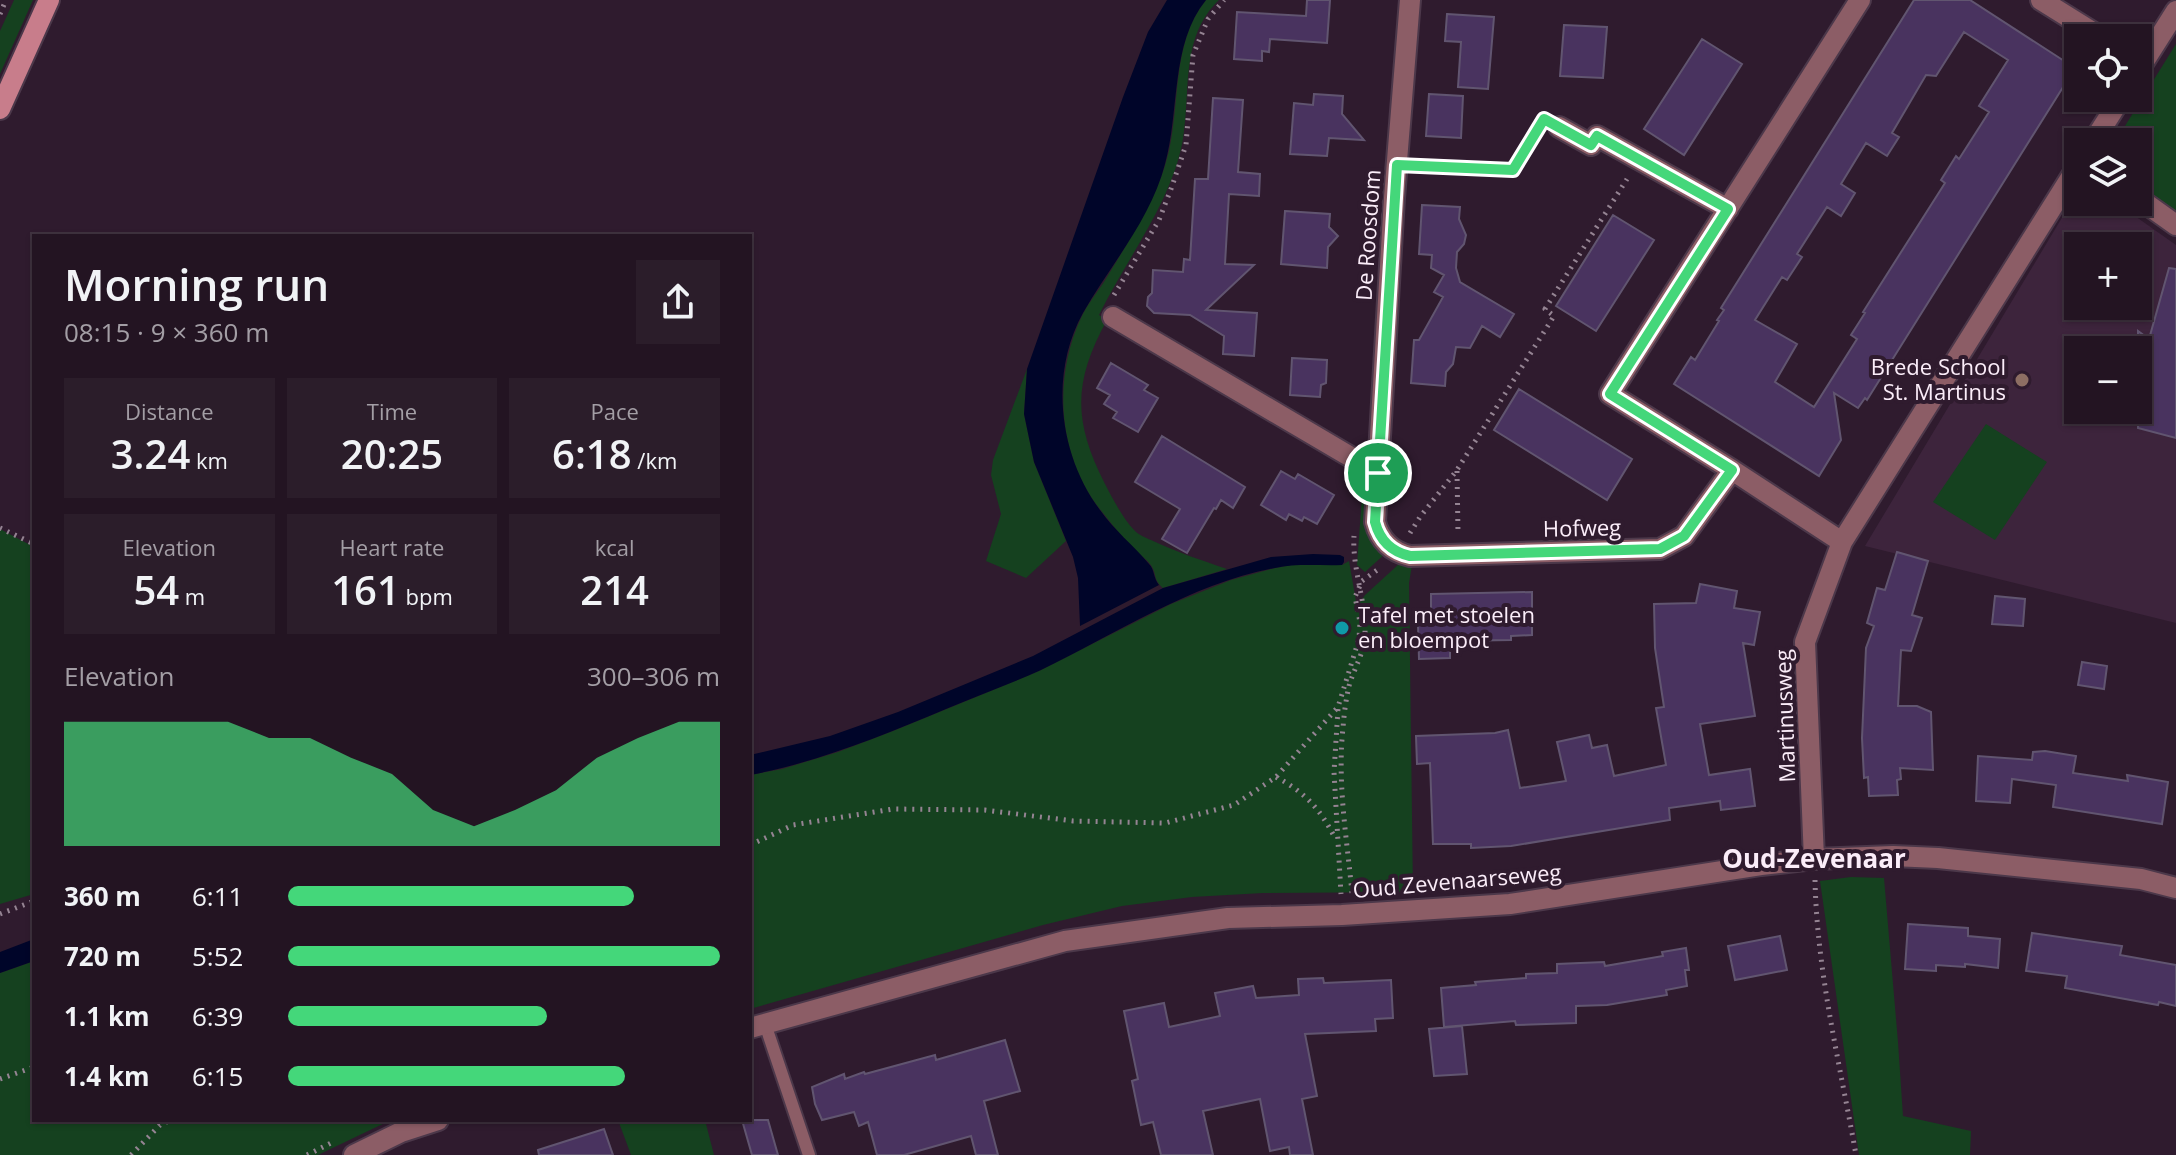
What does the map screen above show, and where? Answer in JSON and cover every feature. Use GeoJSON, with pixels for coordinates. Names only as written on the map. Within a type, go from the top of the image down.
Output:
{"type":"FeatureCollection","features":[{"type":"Feature","properties":{"kind":"street"},"geometry":{"type":"LineString","coordinates":[[0,109],[49,0]]}},
{"type":"Feature","properties":{"kind":"street","name":"De Roosdom"},"geometry":{"type":"LineString","coordinates":[[1397,553],[1378,533],[1375,522],[1410,0]]}},
{"type":"Feature","properties":{"kind":"street"},"geometry":{"type":"LineString","coordinates":[[1842,542],[1610,394],[1860,0]]}},
{"type":"Feature","properties":{"kind":"street"},"geometry":{"type":"LineString","coordinates":[[2041,0],[2080,24]]}},
{"type":"Feature","properties":{"kind":"street"},"geometry":{"type":"LineString","coordinates":[[2152,46],[2176,11]]}},
{"type":"Feature","properties":{"kind":"street"},"geometry":{"type":"LineString","coordinates":[[1559,127],[1591,145],[1597,136],[1728,209]]}},
{"type":"Feature","properties":{"kind":"street","name":"Martinusweg"},"geometry":{"type":"LineString","coordinates":[[1814,859],[1805,642],[1842,542],[2064,188]]}},
{"type":"Feature","properties":{"kind":"street"},"geometry":{"type":"LineString","coordinates":[[2152,208],[2176,225]]}},
{"type":"Feature","properties":{"kind":"street"},"geometry":{"type":"LineString","coordinates":[[1113,317],[1378,473]]}},
{"type":"Feature","properties":{"kind":"street","name":"Hofweg"},"geometry":{"type":"LineString","coordinates":[[1397,553],[1410,556],[1660,549],[1684,536],[1732,470]]}},
{"type":"Feature","properties":{"kind":"street","name":"Oud Zevenaarseweg"},"geometry":{"type":"LineString","coordinates":[[757,1026],[1065,941],[1228,918],[1348,915],[1510,904],[1814,859],[1938,858],[2141,879],[2176,888]]}},
{"type":"Feature","properties":{"kind":"street"},"geometry":{"type":"LineString","coordinates":[[354,1155],[401,1132],[432,1122]]}},
{"type":"Feature","properties":{"kind":"lane"},"geometry":{"type":"LineString","coordinates":[[757,1026],[809,1155]]}},
{"type":"Feature","properties":{"kind":"path"},"geometry":{"type":"LineString","coordinates":[[0,14],[6,0]]}},
{"type":"Feature","properties":{"kind":"path"},"geometry":{"type":"LineString","coordinates":[[1113,317],[1108,312],[1109,302],[1159,220],[1176,175],[1186,145],[1193,55],[1208,19],[1224,0]]}},
{"type":"Feature","properties":{"kind":"path"},"geometry":{"type":"LineString","coordinates":[[1397,165],[1513,170],[1544,119],[1559,127]]}},
{"type":"Feature","properties":{"kind":"path"},"geometry":{"type":"LineString","coordinates":[[1397,553],[1420,517],[1457,470],[1554,316],[1545,309],[1638,160]]}},
{"type":"Feature","properties":{"kind":"path"},"geometry":{"type":"LineString","coordinates":[[1457,470],[1458,555]]}},
{"type":"Feature","properties":{"kind":"path"},"geometry":{"type":"LineString","coordinates":[[0,528],[32,543]]}},
{"type":"Feature","properties":{"kind":"path"},"geometry":{"type":"LineString","coordinates":[[1359,587],[1366,636],[1350,684],[1341,767],[1348,915],[1338,843],[1334,772],[1338,707],[1359,639],[1360,622],[1355,597],[1359,587]]}},
{"type":"Feature","properties":{"kind":"path"},"geometry":{"type":"LineString","coordinates":[[752,844],[793,825],[893,809],[985,810],[1073,821],[1165,823],[1234,805],[1276,777],[1338,707]]}},
{"type":"Feature","properties":{"kind":"path"},"geometry":{"type":"LineString","coordinates":[[1276,777],[1310,800],[1338,843]]}},
{"type":"Feature","properties":{"kind":"path"},"geometry":{"type":"LineString","coordinates":[[1814,859],[1815,911],[1835,1045],[1856,1155]]}},
{"type":"Feature","properties":{"kind":"path"},"geometry":{"type":"LineString","coordinates":[[0,914],[32,902]]}},
{"type":"Feature","properties":{"kind":"path"},"geometry":{"type":"LineString","coordinates":[[0,1079],[32,1068]]}},
{"type":"Feature","properties":{"kind":"path"},"geometry":{"type":"LineString","coordinates":[[131,1155],[167,1122]]}},
{"type":"Feature","properties":{"kind":"shaded area","name":"Brede School St. Martinus"},"geometry":{"type":"Polygon","coordinates":[[[2064,214],[2135,216],[2176,245],[2176,623],[1865,546],[2064,214]]]}},
{"type":"Feature","properties":{"kind":"green space"},"geometry":{"type":"Polygon","coordinates":[[[14,0],[33,0],[0,74],[0,31],[14,0]]]}},
{"type":"Feature","properties":{"kind":"green space"},"geometry":{"type":"Polygon","coordinates":[[[1206,0],[1219,0],[1198,31],[1193,48],[1183,139],[1177,162],[1159,207],[1099,315],[1107,320],[1088,363],[1081,402],[1087,441],[1095,461],[1122,515],[1135,531],[1189,556],[1227,569],[1163,588],[1156,580],[1151,565],[1118,532],[1088,492],[1069,444],[1063,393],[1072,342],[1081,318],[1137,227],[1164,169],[1170,148],[1186,38],[1206,0]]]}},
{"type":"Feature","properties":{"kind":"green space"},"geometry":{"type":"Polygon","coordinates":[[[2176,44],[2176,211],[2152,195],[2152,128],[2124,128],[2134,112],[2152,112],[2152,83],[2176,44]]]}},
{"type":"Feature","properties":{"kind":"green space"},"geometry":{"type":"Polygon","coordinates":[[[1027,369],[1024,414],[1034,462],[1066,541],[1026,578],[986,561],[1001,514],[991,475],[993,460],[1027,369]]]}},
{"type":"Feature","properties":{"kind":"green space"},"geometry":{"type":"Polygon","coordinates":[[[1986,424],[2047,462],[1995,540],[1933,502],[1986,424]]]}},
{"type":"Feature","properties":{"kind":"green space"},"geometry":{"type":"Polygon","coordinates":[[[1363,482],[1368,485],[1386,553],[1365,572],[1357,565],[1363,482]]]}},
{"type":"Feature","properties":{"kind":"green space"},"geometry":{"type":"Polygon","coordinates":[[[0,529],[32,546],[32,895],[0,904],[0,529]]]}},
{"type":"Feature","properties":{"kind":"green space"},"geometry":{"type":"Polygon","coordinates":[[[1349,561],[1357,607],[1365,595],[1399,564],[1412,565],[1409,583],[1413,892],[1263,893],[1192,897],[1122,906],[1043,925],[752,1008],[752,775],[838,752],[893,731],[1039,671],[1171,604],[1231,580],[1291,565],[1342,565],[1349,561]]]}},
{"type":"Feature","properties":{"kind":"green space"},"geometry":{"type":"Polygon","coordinates":[[[1851,877],[1884,878],[1903,1116],[1971,1131],[1970,1155],[1859,1155],[1820,881],[1851,877]]]}},
{"type":"Feature","properties":{"kind":"green space"},"geometry":{"type":"Polygon","coordinates":[[[32,962],[32,1122],[387,1122],[318,1155],[0,1155],[0,973],[32,962]]]}},
{"type":"Feature","properties":{"kind":"green space"},"geometry":{"type":"Polygon","coordinates":[[[619,1122],[706,1122],[714,1155],[631,1155],[619,1122]]]}},
{"type":"Feature","properties":{"kind":"water"},"geometry":{"type":"Polygon","coordinates":[[[1167,0],[1206,0],[1195,18],[1181,57],[1165,164],[1150,204],[1083,313],[1072,337],[1063,388],[1063,414],[1068,440],[1086,488],[1105,517],[1151,566],[1159,585],[1080,626],[1078,578],[1073,557],[1034,462],[1024,414],[1027,369],[1123,97],[1148,32],[1167,0]]]}},
{"type":"Feature","properties":{"kind":"water"},"geometry":{"type":"Polygon","coordinates":[[[1340,555],[1344,557],[1344,562],[1342,565],[1283,566],[1215,585],[1155,611],[1041,670],[898,729],[800,763],[752,775],[752,755],[830,736],[898,712],[1033,656],[1163,588],[1271,557],[1340,555]]]}},
{"type":"Feature","properties":{"kind":"water"},"geometry":{"type":"Polygon","coordinates":[[[32,940],[32,962],[0,973],[0,952],[32,940]]]}},
{"type":"Feature","properties":{"kind":"building"},"geometry":{"type":"Polygon","coordinates":[[[1307,0],[1330,0],[1327,43],[1270,39],[1269,52],[1262,51],[1262,61],[1234,59],[1237,12],[1306,16],[1307,0]]]}},
{"type":"Feature","properties":{"kind":"building"},"geometry":{"type":"Polygon","coordinates":[[[1914,0],[1970,0],[2064,61],[2064,86],[1867,400],[1865,398],[1858,408],[1834,393],[1841,440],[1819,476],[1674,384],[1691,357],[1695,360],[1724,310],[1721,308],[1914,0]],[[1964,32],[1936,76],[1926,75],[1892,133],[1899,137],[1887,156],[1866,143],[1841,184],[1855,193],[1841,216],[1827,207],[1797,254],[1802,257],[1787,280],[1782,277],[1755,320],[1797,344],[1775,382],[1814,407],[1857,339],[1851,335],[1863,312],[1945,183],[1941,180],[1956,156],[1959,159],[1989,112],[1979,106],[2008,60],[1964,32]]]}},
{"type":"Feature","properties":{"kind":"building"},"geometry":{"type":"Polygon","coordinates":[[[1447,14],[1494,17],[1488,89],[1458,87],[1461,42],[1445,41],[1447,14]]]}},
{"type":"Feature","properties":{"kind":"building"},"geometry":{"type":"Polygon","coordinates":[[[1564,25],[1607,27],[1603,78],[1560,76],[1564,25]]]}},
{"type":"Feature","properties":{"kind":"building"},"geometry":{"type":"Polygon","coordinates":[[[1702,39],[1742,64],[1684,155],[1644,129],[1702,39]]]}},
{"type":"Feature","properties":{"kind":"building"},"geometry":{"type":"Polygon","coordinates":[[[1314,94],[1343,96],[1342,114],[1364,140],[1329,138],[1327,156],[1290,154],[1294,103],[1313,105],[1314,94]]]}},
{"type":"Feature","properties":{"kind":"building"},"geometry":{"type":"Polygon","coordinates":[[[1429,94],[1463,96],[1461,138],[1426,136],[1429,94]]]}},
{"type":"Feature","properties":{"kind":"building"},"geometry":{"type":"Polygon","coordinates":[[[1213,98],[1243,100],[1238,172],[1260,174],[1259,196],[1229,194],[1225,264],[1254,265],[1206,310],[1257,313],[1254,356],[1223,354],[1224,336],[1190,315],[1154,313],[1147,306],[1152,293],[1153,270],[1183,272],[1184,259],[1190,260],[1195,179],[1208,179],[1213,98]]]}},
{"type":"Feature","properties":{"kind":"building"},"geometry":{"type":"Polygon","coordinates":[[[1422,205],[1460,207],[1459,219],[1466,235],[1464,244],[1457,252],[1456,268],[1460,282],[1514,314],[1500,337],[1482,326],[1470,348],[1456,347],[1453,364],[1446,372],[1445,386],[1411,383],[1414,340],[1419,340],[1443,297],[1434,292],[1444,275],[1431,268],[1432,255],[1419,254],[1422,205]]]}},
{"type":"Feature","properties":{"kind":"building"},"geometry":{"type":"Polygon","coordinates":[[[1285,211],[1330,214],[1329,227],[1338,236],[1328,247],[1327,268],[1281,264],[1285,211]]]}},
{"type":"Feature","properties":{"kind":"building"},"geometry":{"type":"Polygon","coordinates":[[[1613,215],[1654,240],[1596,331],[1556,306],[1613,215]]]}},
{"type":"Feature","properties":{"kind":"building"},"geometry":{"type":"Polygon","coordinates":[[[2169,268],[2176,269],[2176,438],[2138,428],[2138,424],[2152,424],[2150,336],[2169,268]]]}},
{"type":"Feature","properties":{"kind":"building"},"geometry":{"type":"Polygon","coordinates":[[[1292,358],[1327,360],[1326,383],[1321,385],[1320,397],[1290,395],[1292,358]]]}},
{"type":"Feature","properties":{"kind":"building"},"geometry":{"type":"Polygon","coordinates":[[[1111,363],[1148,385],[1144,390],[1158,398],[1138,432],[1113,418],[1117,412],[1104,404],[1110,395],[1097,388],[1111,363]]]}},
{"type":"Feature","properties":{"kind":"building"},"geometry":{"type":"Polygon","coordinates":[[[1519,389],[1632,459],[1607,500],[1494,430],[1519,389]]]}},
{"type":"Feature","properties":{"kind":"building"},"geometry":{"type":"Polygon","coordinates":[[[1162,436],[1245,487],[1233,508],[1221,500],[1187,553],[1162,539],[1180,509],[1135,482],[1162,436]]]}},
{"type":"Feature","properties":{"kind":"building"},"geometry":{"type":"Polygon","coordinates":[[[1281,471],[1295,479],[1298,474],[1334,495],[1317,524],[1289,514],[1286,520],[1261,505],[1281,471]]]}},
{"type":"Feature","properties":{"kind":"building"},"geometry":{"type":"Polygon","coordinates":[[[1897,552],[1928,561],[1912,615],[1922,618],[1911,651],[1901,650],[1898,706],[1917,706],[1931,712],[1933,770],[1900,768],[1898,795],[1869,796],[1868,777],[1864,778],[1862,738],[1866,648],[1874,626],[1867,623],[1877,588],[1885,590],[1897,552]]]}},
{"type":"Feature","properties":{"kind":"building"},"geometry":{"type":"Polygon","coordinates":[[[1700,584],[1737,591],[1734,608],[1760,612],[1754,645],[1743,643],[1755,716],[1700,724],[1709,775],[1750,769],[1755,806],[1721,810],[1720,801],[1669,808],[1670,820],[1511,846],[1471,848],[1471,844],[1433,844],[1430,763],[1417,764],[1416,736],[1508,730],[1520,788],[1566,781],[1557,742],[1589,735],[1592,748],[1607,745],[1614,776],[1666,765],[1656,708],[1664,707],[1655,648],[1654,604],[1696,603],[1700,584]]]}},
{"type":"Feature","properties":{"kind":"building"},"geometry":{"type":"Polygon","coordinates":[[[1532,592],[1532,635],[1511,636],[1511,640],[1450,641],[1450,658],[1419,659],[1418,625],[1431,625],[1431,594],[1532,592]]]}},
{"type":"Feature","properties":{"kind":"building"},"geometry":{"type":"Polygon","coordinates":[[[1995,596],[2025,599],[2023,626],[1992,624],[1995,596]]]}},
{"type":"Feature","properties":{"kind":"building"},"geometry":{"type":"Polygon","coordinates":[[[2082,662],[2107,666],[2104,689],[2078,685],[2082,662]]]}},
{"type":"Feature","properties":{"kind":"building"},"geometry":{"type":"Polygon","coordinates":[[[2033,752],[2076,756],[2073,773],[2128,781],[2127,775],[2168,782],[2162,824],[2053,807],[2056,785],[2012,779],[2010,803],[1976,801],[1978,756],[2032,760],[2033,752]]]}},
{"type":"Feature","properties":{"kind":"building"},"geometry":{"type":"Polygon","coordinates":[[[1908,924],[1968,928],[1968,936],[2000,939],[1998,968],[1965,964],[1965,967],[1936,965],[1936,971],[1905,969],[1908,924]]]}},
{"type":"Feature","properties":{"kind":"building"},"geometry":{"type":"Polygon","coordinates":[[[2032,933],[2122,946],[2120,955],[2176,965],[2176,1006],[2065,988],[2067,976],[2026,971],[2032,933]]]}},
{"type":"Feature","properties":{"kind":"building"},"geometry":{"type":"Polygon","coordinates":[[[1780,936],[1787,970],[1735,980],[1728,946],[1780,936]]]}},
{"type":"Feature","properties":{"kind":"building"},"geometry":{"type":"Polygon","coordinates":[[[1686,948],[1689,970],[1685,970],[1687,986],[1666,990],[1667,995],[1607,1005],[1576,1006],[1576,1023],[1516,1025],[1515,1021],[1444,1027],[1441,988],[1526,978],[1526,974],[1557,973],[1557,964],[1604,962],[1605,966],[1663,956],[1662,952],[1686,948]]]}},
{"type":"Feature","properties":{"kind":"building"},"geometry":{"type":"Polygon","coordinates":[[[1323,978],[1324,983],[1391,980],[1393,1018],[1375,1019],[1376,1031],[1305,1034],[1317,1096],[1302,1099],[1313,1155],[1290,1155],[1289,1147],[1270,1151],[1260,1099],[1203,1111],[1213,1155],[1161,1155],[1153,1122],[1141,1125],[1132,1081],[1138,1079],[1124,1011],[1164,1003],[1169,1027],[1220,1016],[1215,993],[1253,986],[1256,998],[1299,995],[1298,979],[1323,978]]]}},
{"type":"Feature","properties":{"kind":"building"},"geometry":{"type":"Polygon","coordinates":[[[1462,1026],[1467,1074],[1434,1076],[1429,1029],[1462,1026]]]}},
{"type":"Feature","properties":{"kind":"building"},"geometry":{"type":"Polygon","coordinates":[[[1005,1040],[1020,1091],[984,1101],[998,1155],[976,1155],[971,1136],[904,1155],[877,1155],[868,1122],[859,1126],[854,1112],[822,1120],[815,1104],[812,1087],[844,1074],[845,1079],[935,1055],[936,1060],[1005,1040]]]}},
{"type":"Feature","properties":{"kind":"building"},"geometry":{"type":"Polygon","coordinates":[[[768,1120],[778,1155],[752,1155],[743,1122],[768,1120]]]}},
{"type":"Feature","properties":{"kind":"building"},"geometry":{"type":"Polygon","coordinates":[[[604,1129],[613,1155],[539,1155],[538,1150],[604,1129]]]}},
{"type":"Feature","properties":{"kind":"place","name":"Brede School St. Martinus"},"geometry":{"type":"Point","coordinates":[2022,380]}},
{"type":"Feature","properties":{"kind":"place","name":"Tafel met stoelen en bloempot"},"geometry":{"type":"Point","coordinates":[1342,628]}},
{"type":"Feature","properties":{"kind":"district","name":"Oud-Zevenaar"},"geometry":{"type":"Point","coordinates":[1814,859]}},
{"type":"Feature","properties":{"kind":"route"},"geometry":{"type":"LineString","coordinates":[[1544,119],[1591,145],[1597,136],[1728,209],[1610,394],[1732,470],[1684,536],[1660,549],[1648,551],[1410,556],[1397,553],[1378,533],[1375,522],[1378,473],[1397,165],[1513,170],[1544,119]]}}]}
